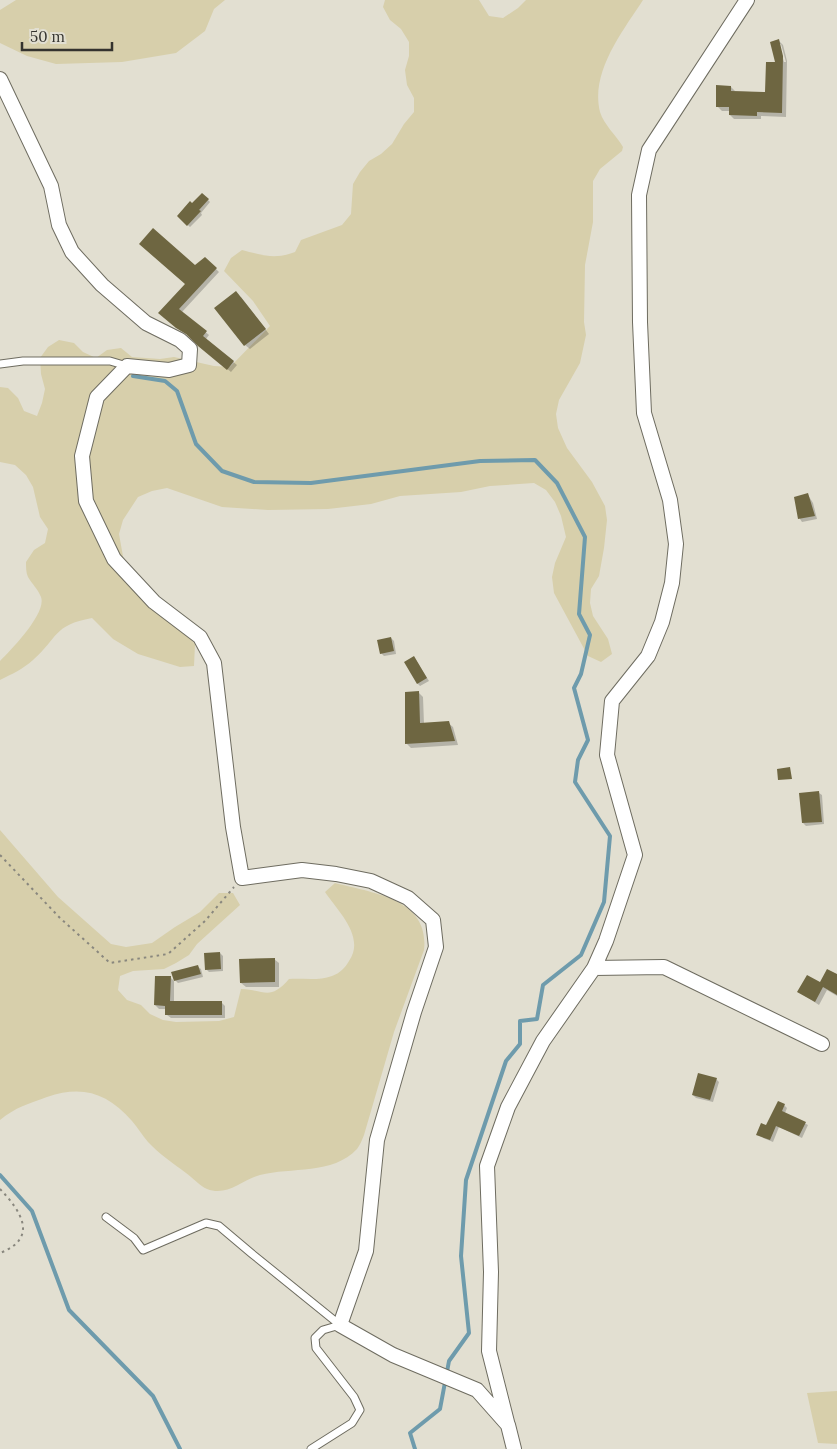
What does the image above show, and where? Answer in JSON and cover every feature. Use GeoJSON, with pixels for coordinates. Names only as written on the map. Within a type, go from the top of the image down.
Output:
{"type":"FeatureCollection","features":[{"type":"Feature","properties":{"kind":"street"},"geometry":{"type":"LineString","coordinates":[[514,1449],[489,1352],[491,1272],[487,1166],[508,1107],[543,1041],[594,968],[606,941],[635,855],[607,755],[612,700],[648,656],[662,622],[672,583],[676,544],[670,500],[644,413],[640,322],[639,195],[649,150],[747,0]]}},
{"type":"Feature","properties":{"kind":"street"},"geometry":{"type":"LineString","coordinates":[[0,79],[51,186],[58,225],[72,252],[102,285],[146,323],[180,340],[190,349],[189,365],[169,370],[127,366],[97,397],[82,456],[86,501],[114,559],[154,602],[200,637],[214,663],[233,826],[242,878],[302,870],[362,879],[371,881],[408,898],[433,920],[436,947],[414,1012],[377,1140],[366,1251],[340,1325],[394,1356],[476,1390],[508,1425]]}},
{"type":"Feature","properties":{"kind":"street"},"geometry":{"type":"LineString","coordinates":[[594,968],[664,967],[822,1044]]}},
{"type":"Feature","properties":{"kind":"lane"},"geometry":{"type":"LineString","coordinates":[[0,364],[23,361],[110,361],[127,366]]}},
{"type":"Feature","properties":{"kind":"lane"},"geometry":{"type":"LineString","coordinates":[[106,1217],[134,1238],[143,1250],[206,1223],[219,1226],[250,1254],[340,1325]]}},
{"type":"Feature","properties":{"kind":"lane"},"geometry":{"type":"LineString","coordinates":[[311,1449],[352,1423],[360,1410],[354,1397],[316,1348],[315,1338],[323,1330],[340,1325]]}},
{"type":"Feature","properties":{"kind":"path"},"geometry":{"type":"LineString","coordinates":[[0,855],[60,918],[110,963],[168,954],[205,921],[242,878]]}},
{"type":"Feature","properties":{"kind":"path"},"geometry":{"type":"LineString","coordinates":[[0,1189],[13,1202],[20,1214],[23,1231],[20,1240],[11,1248],[0,1253]]}},
{"type":"Feature","properties":{"kind":"shaded area"},"geometry":{"type":"Polygon","coordinates":[[[16,0],[225,0],[214,9],[205,31],[176,53],[122,62],[56,64],[27,56],[0,43],[0,10],[16,0]]]}},
{"type":"Feature","properties":{"kind":"shaded area"},"geometry":{"type":"Polygon","coordinates":[[[385,0],[479,0],[489,16],[503,18],[526,0],[643,0],[610,53],[600,82],[598,97],[600,112],[604,121],[623,147],[622,151],[600,169],[593,181],[593,222],[585,265],[584,322],[586,335],[580,363],[559,400],[556,414],[558,428],[567,448],[592,482],[605,506],[607,520],[604,548],[599,576],[591,589],[590,603],[593,616],[608,639],[612,654],[601,662],[588,656],[554,593],[552,577],[555,563],[566,537],[561,516],[555,502],[546,490],[534,483],[490,486],[461,492],[400,496],[371,504],[328,509],[268,510],[222,507],[167,488],[152,491],[138,497],[123,520],[119,534],[124,562],[195,644],[194,666],[180,667],[138,654],[113,639],[92,618],[70,624],[57,633],[29,663],[0,680],[0,661],[27,631],[39,612],[41,597],[27,575],[26,562],[34,550],[45,543],[48,529],[40,517],[33,487],[26,475],[15,465],[0,462],[0,387],[8,388],[18,398],[24,411],[37,416],[45,389],[41,374],[40,358],[48,347],[59,340],[74,343],[83,352],[96,358],[107,350],[121,348],[132,357],[160,359],[174,357],[214,366],[230,367],[270,326],[253,301],[224,271],[231,258],[242,250],[268,256],[281,256],[295,252],[301,240],[342,225],[351,214],[353,184],[360,172],[369,161],[381,154],[392,144],[414,112],[414,98],[407,85],[405,70],[409,56],[409,42],[401,29],[390,20],[383,7],[385,0]]]}},
{"type":"Feature","properties":{"kind":"shaded area"},"geometry":{"type":"Polygon","coordinates":[[[0,830],[58,897],[111,944],[126,947],[152,943],[200,912],[219,893],[233,893],[240,905],[197,944],[189,955],[164,969],[133,971],[120,976],[118,990],[127,1000],[141,1005],[150,1014],[163,1020],[176,1022],[219,1021],[234,1017],[241,989],[267,993],[277,990],[289,979],[322,978],[340,972],[349,961],[354,943],[348,924],[325,892],[335,883],[381,895],[396,901],[408,909],[418,919],[423,933],[424,950],[394,1032],[364,1135],[357,1149],[336,1163],[324,1167],[260,1175],[234,1187],[214,1191],[202,1186],[157,1150],[148,1142],[123,1111],[104,1098],[94,1094],[83,1092],[60,1093],[28,1104],[0,1120],[0,830]]]}},
{"type":"Feature","properties":{"kind":"shaded area"},"geometry":{"type":"Polygon","coordinates":[[[837,1391],[837,1444],[818,1443],[807,1393],[837,1391]]]}},
{"type":"Feature","properties":{"kind":"building"},"geometry":{"type":"Polygon","coordinates":[[[779,39],[783,56],[782,113],[757,112],[757,116],[729,115],[729,107],[716,107],[716,85],[731,86],[731,91],[765,92],[766,62],[775,62],[770,42],[779,39]]]}},
{"type":"Feature","properties":{"kind":"building"},"geometry":{"type":"Polygon","coordinates":[[[202,193],[209,199],[187,226],[177,216],[190,201],[192,203],[202,193]]]}},
{"type":"Feature","properties":{"kind":"building"},"geometry":{"type":"Polygon","coordinates":[[[153,228],[195,265],[205,257],[217,268],[179,309],[207,331],[203,336],[234,361],[227,370],[186,334],[158,313],[185,284],[139,244],[153,228]]]}},
{"type":"Feature","properties":{"kind":"building"},"geometry":{"type":"Polygon","coordinates":[[[236,291],[266,329],[244,346],[214,308],[236,291]]]}},
{"type":"Feature","properties":{"kind":"building"},"geometry":{"type":"Polygon","coordinates":[[[808,493],[815,516],[798,519],[794,497],[808,493]]]}},
{"type":"Feature","properties":{"kind":"building"},"geometry":{"type":"Polygon","coordinates":[[[391,637],[394,651],[380,654],[377,640],[391,637]]]}},
{"type":"Feature","properties":{"kind":"building"},"geometry":{"type":"Polygon","coordinates":[[[414,656],[427,678],[417,684],[404,662],[414,656]]]}},
{"type":"Feature","properties":{"kind":"building"},"geometry":{"type":"Polygon","coordinates":[[[419,691],[420,723],[449,721],[455,741],[405,744],[405,692],[419,691]]]}},
{"type":"Feature","properties":{"kind":"building"},"geometry":{"type":"Polygon","coordinates":[[[790,767],[792,779],[778,780],[777,769],[790,767]]]}},
{"type":"Feature","properties":{"kind":"building"},"geometry":{"type":"Polygon","coordinates":[[[819,791],[822,822],[802,823],[799,793],[819,791]]]}},
{"type":"Feature","properties":{"kind":"building"},"geometry":{"type":"Polygon","coordinates":[[[220,952],[221,969],[205,970],[204,953],[220,952]]]}},
{"type":"Feature","properties":{"kind":"building"},"geometry":{"type":"Polygon","coordinates":[[[275,958],[275,982],[240,983],[239,959],[275,958]]]}},
{"type":"Feature","properties":{"kind":"building"},"geometry":{"type":"Polygon","coordinates":[[[198,965],[201,974],[174,981],[171,972],[198,965]]]}},
{"type":"Feature","properties":{"kind":"building"},"geometry":{"type":"Polygon","coordinates":[[[827,969],[837,974],[837,995],[823,987],[815,1002],[797,992],[807,975],[820,982],[827,969]]]}},
{"type":"Feature","properties":{"kind":"building"},"geometry":{"type":"Polygon","coordinates":[[[155,976],[171,976],[170,1001],[222,1001],[222,1015],[165,1015],[165,1006],[154,1005],[155,976]]]}},
{"type":"Feature","properties":{"kind":"building"},"geometry":{"type":"Polygon","coordinates":[[[698,1073],[717,1078],[710,1100],[692,1095],[698,1073]]]}},
{"type":"Feature","properties":{"kind":"building"},"geometry":{"type":"Polygon","coordinates":[[[778,1101],[785,1104],[782,1111],[806,1122],[799,1136],[776,1126],[770,1140],[756,1135],[761,1123],[766,1125],[778,1101]]]}},
{"type":"Feature","properties":{"kind":"waterway"},"geometry":{"type":"LineString","coordinates":[[133,376],[165,381],[177,391],[196,444],[222,471],[254,482],[311,483],[480,461],[535,460],[557,483],[585,537],[579,614],[590,635],[581,674],[574,688],[588,740],[578,760],[575,782],[610,836],[604,902],[581,955],[543,985],[537,1019],[520,1021],[520,1044],[506,1061],[466,1180],[461,1256],[469,1333],[449,1361],[440,1409],[410,1433],[415,1449]]}},
{"type":"Feature","properties":{"kind":"waterway"},"geometry":{"type":"LineString","coordinates":[[0,1175],[32,1211],[69,1310],[153,1396],[180,1449]]}}]}
